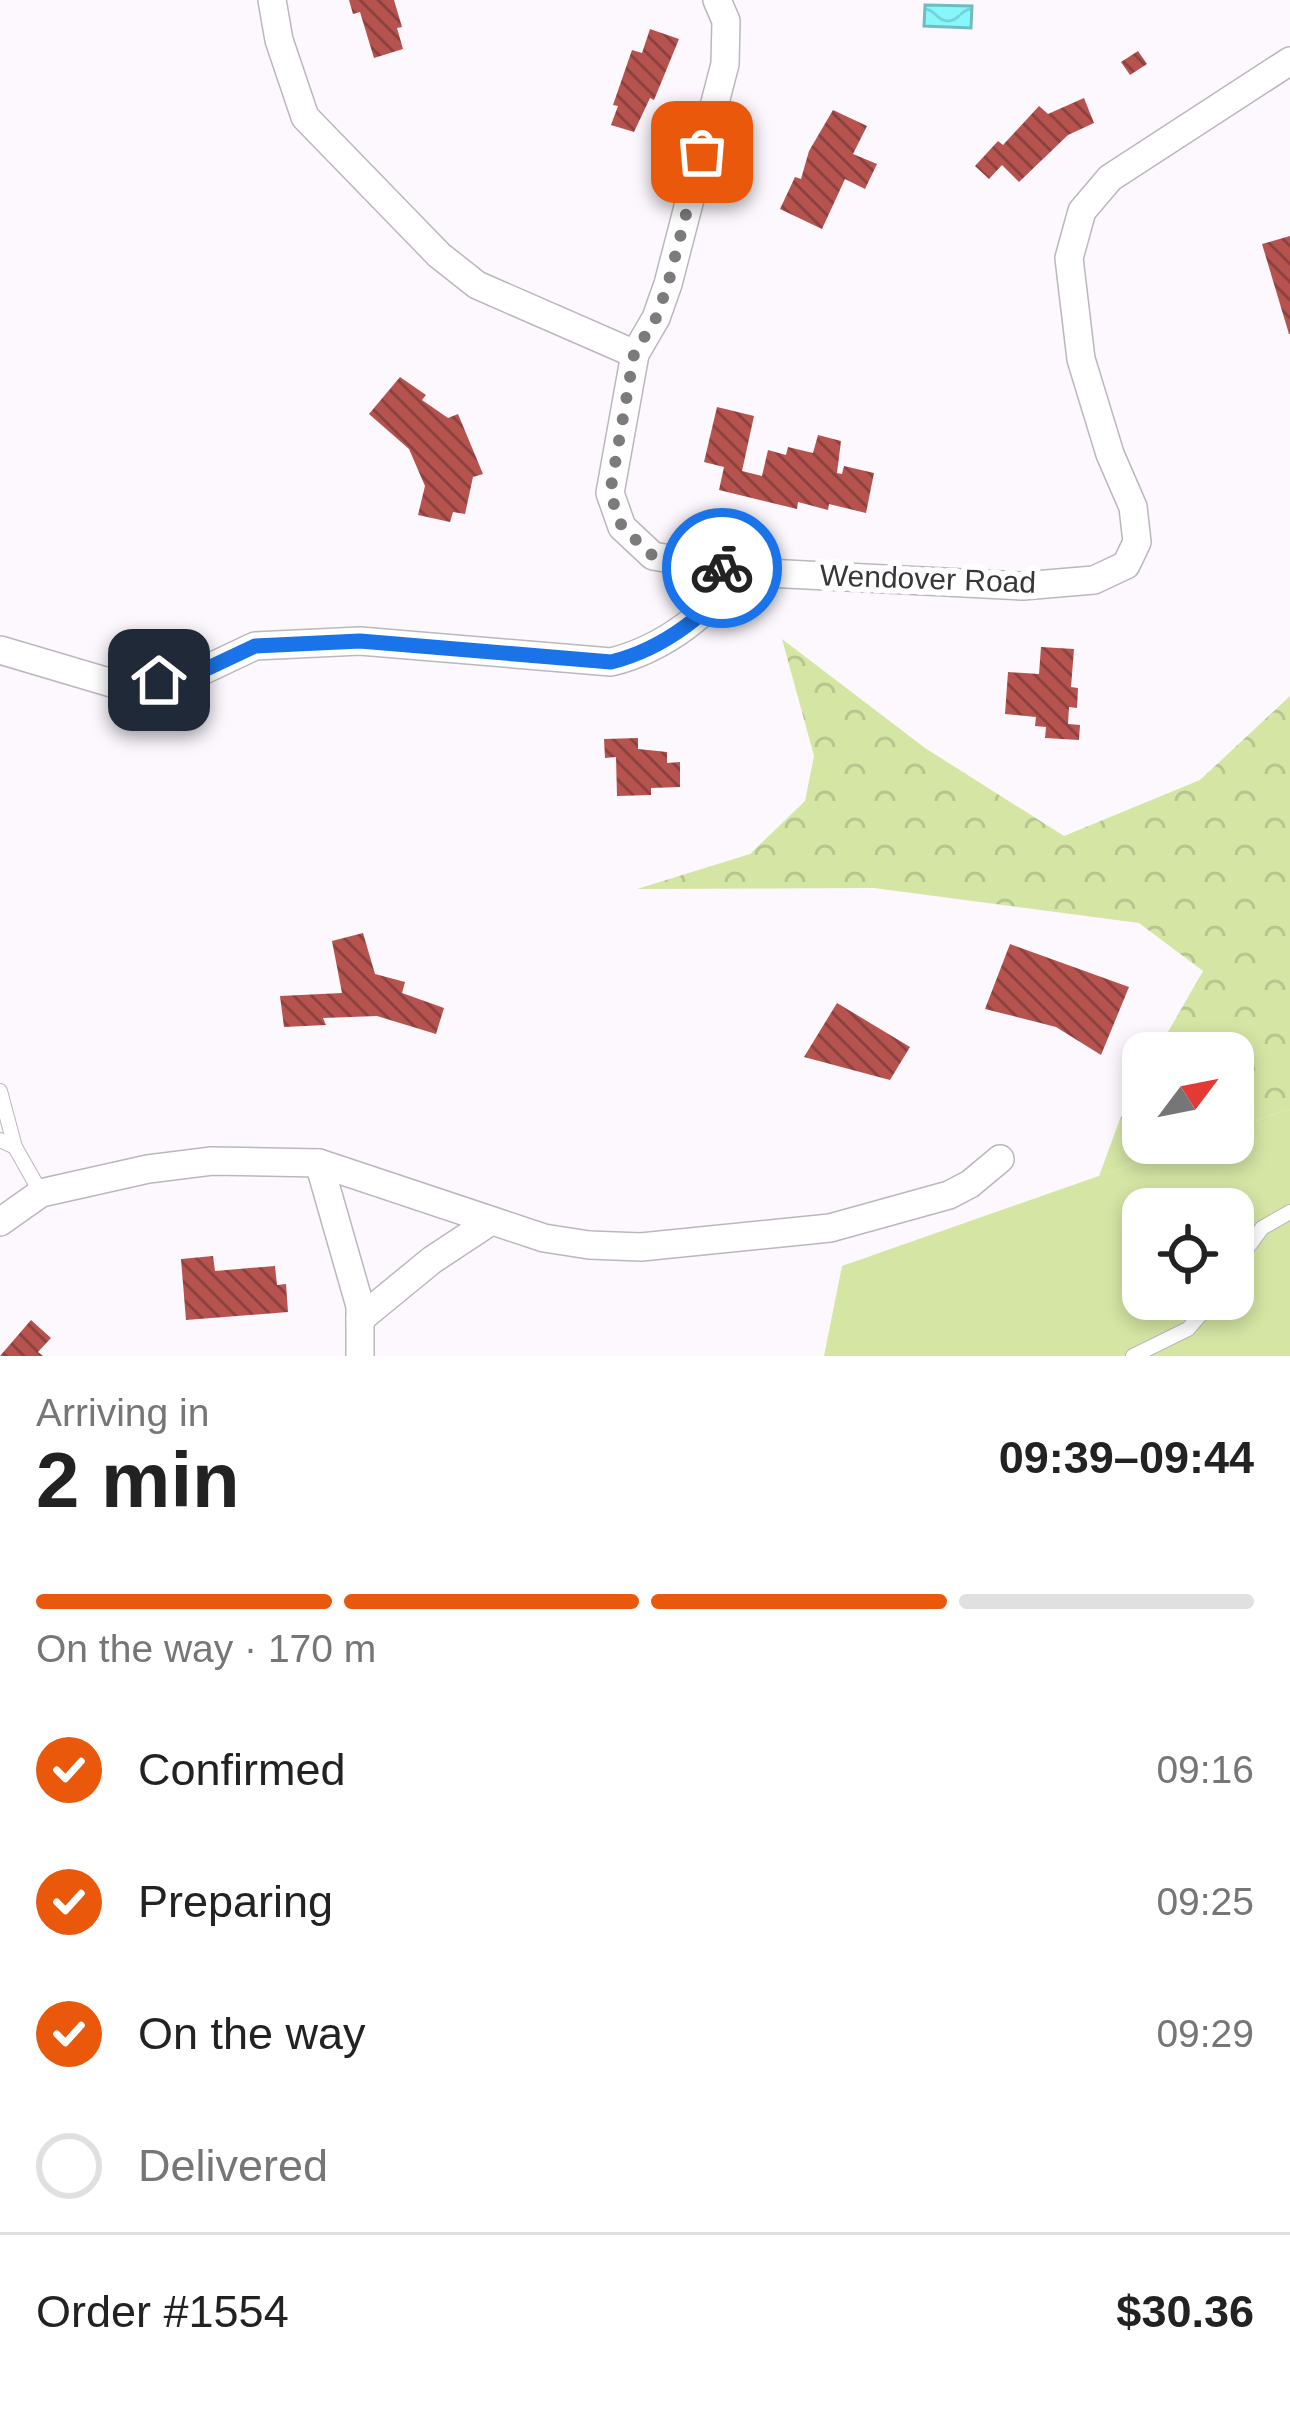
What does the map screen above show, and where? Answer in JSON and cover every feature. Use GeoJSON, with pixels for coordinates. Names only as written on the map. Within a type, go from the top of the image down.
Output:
{"type":"FeatureCollection","features":[{"type":"Feature","properties":{"kind":"street"},"geometry":{"type":"LineString","coordinates":[[272,0],[279,40],[304,118],[439,255],[477,285],[634,354]]}},
{"type":"Feature","properties":{"kind":"street"},"geometry":{"type":"LineString","coordinates":[[717,0],[727,21],[725,64],[668,284],[656,318],[634,354],[610,493],[622,527],[651,561],[746,572]]}},
{"type":"Feature","properties":{"kind":"street","name":"Wendover Road"},"geometry":{"type":"LineString","coordinates":[[746,572],[1023,586],[1094,580],[1126,565],[1137,542],[1132,507],[1110,454],[1082,358],[1070,258],[1082,212],[1110,178],[1290,61]]}},
{"type":"Feature","properties":{"kind":"street"},"geometry":{"type":"LineString","coordinates":[[0,650],[115,684],[202,671],[255,646],[360,641],[611,662],[638,656],[669,639],[699,618],[746,572]]}},
{"type":"Feature","properties":{"kind":"street"},"geometry":{"type":"LineString","coordinates":[[0,1222],[41,1193],[148,1169],[212,1161],[320,1163],[544,1238],[641,1246],[830,1228],[949,1195],[1000,1159]]}},
{"type":"Feature","properties":{"kind":"street"},"geometry":{"type":"LineString","coordinates":[[320,1163],[360,1306],[360,1356]]}},
{"type":"Feature","properties":{"kind":"street"},"geometry":{"type":"LineString","coordinates":[[360,1319],[432,1260],[491,1221]]}},
{"type":"Feature","properties":{"kind":"lane"},"geometry":{"type":"LineString","coordinates":[[0,1091],[8,1143],[41,1193]]}},
{"type":"Feature","properties":{"kind":"lane"},"geometry":{"type":"LineString","coordinates":[[1254,1239],[1262,1228],[1290,1212]]}},
{"type":"Feature","properties":{"kind":"lane"},"geometry":{"type":"LineString","coordinates":[[1133,1356],[1188,1329],[1196,1320]]}},
{"type":"Feature","properties":{"kind":"green space"},"geometry":{"type":"Polygon","coordinates":[[[782,639],[925,748],[1064,836],[1200,780],[1290,696],[1290,1109],[1254,1122],[1254,1032],[1168,1032],[1203,971],[1139,923],[874,888],[637,889],[750,854],[805,801],[814,756],[782,639]]]}},
{"type":"Feature","properties":{"kind":"green space"},"geometry":{"type":"Polygon","coordinates":[[[1290,1109],[1290,1356],[824,1356],[842,1266],[1133,1164],[1254,1164],[1254,1122],[1290,1109]]]}},
{"type":"Feature","properties":{"kind":"green space"},"geometry":{"type":"Polygon","coordinates":[[[1122,1115],[1122,1164],[1133,1164],[1099,1176],[1122,1115]]]}},
{"type":"Feature","properties":{"kind":"water"},"geometry":{"type":"Polygon","coordinates":[[[925,5],[972,6],[971,28],[924,26],[925,5]]]}},
{"type":"Feature","properties":{"kind":"building"},"geometry":{"type":"Polygon","coordinates":[[[349,0],[394,0],[403,49],[374,58],[360,12],[353,14],[349,0]]]}},
{"type":"Feature","properties":{"kind":"building"},"geometry":{"type":"Polygon","coordinates":[[[650,29],[679,39],[654,100],[650,98],[634,132],[611,125],[618,106],[613,105],[632,50],[642,53],[650,29]]]}},
{"type":"Feature","properties":{"kind":"building"},"geometry":{"type":"Polygon","coordinates":[[[1138,51],[1147,64],[1130,75],[1121,62],[1138,51]]]}},
{"type":"Feature","properties":{"kind":"building"},"geometry":{"type":"Polygon","coordinates":[[[1084,98],[1094,123],[1068,135],[1019,182],[1002,165],[989,179],[975,166],[998,141],[1003,145],[1039,106],[1048,114],[1084,98]]]}},
{"type":"Feature","properties":{"kind":"building"},"geometry":{"type":"Polygon","coordinates":[[[833,110],[867,126],[853,154],[877,164],[865,189],[845,179],[822,229],[780,209],[795,177],[801,179],[809,151],[833,110]]]}},
{"type":"Feature","properties":{"kind":"building"},"geometry":{"type":"Polygon","coordinates":[[[1290,236],[1290,334],[1289,334],[1262,244],[1290,236]]]}},
{"type":"Feature","properties":{"kind":"building"},"geometry":{"type":"Polygon","coordinates":[[[400,377],[448,418],[458,414],[483,474],[473,477],[465,514],[453,512],[450,522],[418,515],[425,486],[409,449],[369,414],[400,377]]]}},
{"type":"Feature","properties":{"kind":"building"},"geometry":{"type":"Polygon","coordinates":[[[717,407],[754,416],[742,471],[762,476],[768,450],[786,455],[788,447],[813,453],[818,435],[841,441],[837,473],[842,474],[844,466],[874,473],[866,513],[798,502],[797,509],[719,490],[724,467],[704,462],[717,407]]]}},
{"type":"Feature","properties":{"kind":"building"},"geometry":{"type":"Polygon","coordinates":[[[1041,647],[1074,649],[1071,687],[1078,688],[1077,708],[1069,707],[1068,724],[1080,725],[1079,740],[1045,738],[1046,727],[1035,726],[1036,717],[1005,714],[1008,672],[1039,674],[1041,647]]]}},
{"type":"Feature","properties":{"kind":"building"},"geometry":{"type":"Polygon","coordinates":[[[638,738],[638,749],[667,752],[667,763],[680,762],[680,787],[651,788],[651,795],[617,796],[616,757],[605,758],[604,739],[638,738]]]}},
{"type":"Feature","properties":{"kind":"building"},"geometry":{"type":"Polygon","coordinates":[[[363,933],[375,974],[405,982],[402,993],[444,1008],[436,1034],[377,1016],[323,1018],[326,1025],[284,1027],[280,996],[342,993],[332,941],[363,933]]]}},
{"type":"Feature","properties":{"kind":"building"},"geometry":{"type":"Polygon","coordinates":[[[1010,944],[1129,987],[1101,1055],[1056,1027],[985,1009],[1010,944]]]}},
{"type":"Feature","properties":{"kind":"building"},"geometry":{"type":"Polygon","coordinates":[[[837,1003],[910,1047],[890,1080],[804,1057],[837,1003]]]}},
{"type":"Feature","properties":{"kind":"building"},"geometry":{"type":"Polygon","coordinates":[[[213,1256],[215,1271],[275,1266],[277,1285],[286,1284],[288,1312],[186,1320],[181,1259],[213,1256]]]}},
{"type":"Feature","properties":{"kind":"building"},"geometry":{"type":"Polygon","coordinates":[[[31,1320],[51,1338],[38,1352],[43,1356],[0,1356],[31,1320]]]}},
{"type":"Feature","properties":{"kind":"way so far"},"geometry":{"type":"LineString","coordinates":[[702,152],[668,284],[656,318],[634,354],[610,493],[622,527],[653,556],[722,568]]}},
{"type":"Feature","properties":{"kind":"route"},"geometry":{"type":"LineString","coordinates":[[159,680],[202,671],[255,646],[360,641],[611,662],[638,656],[669,639],[699,618],[746,572],[722,568]]}}]}
